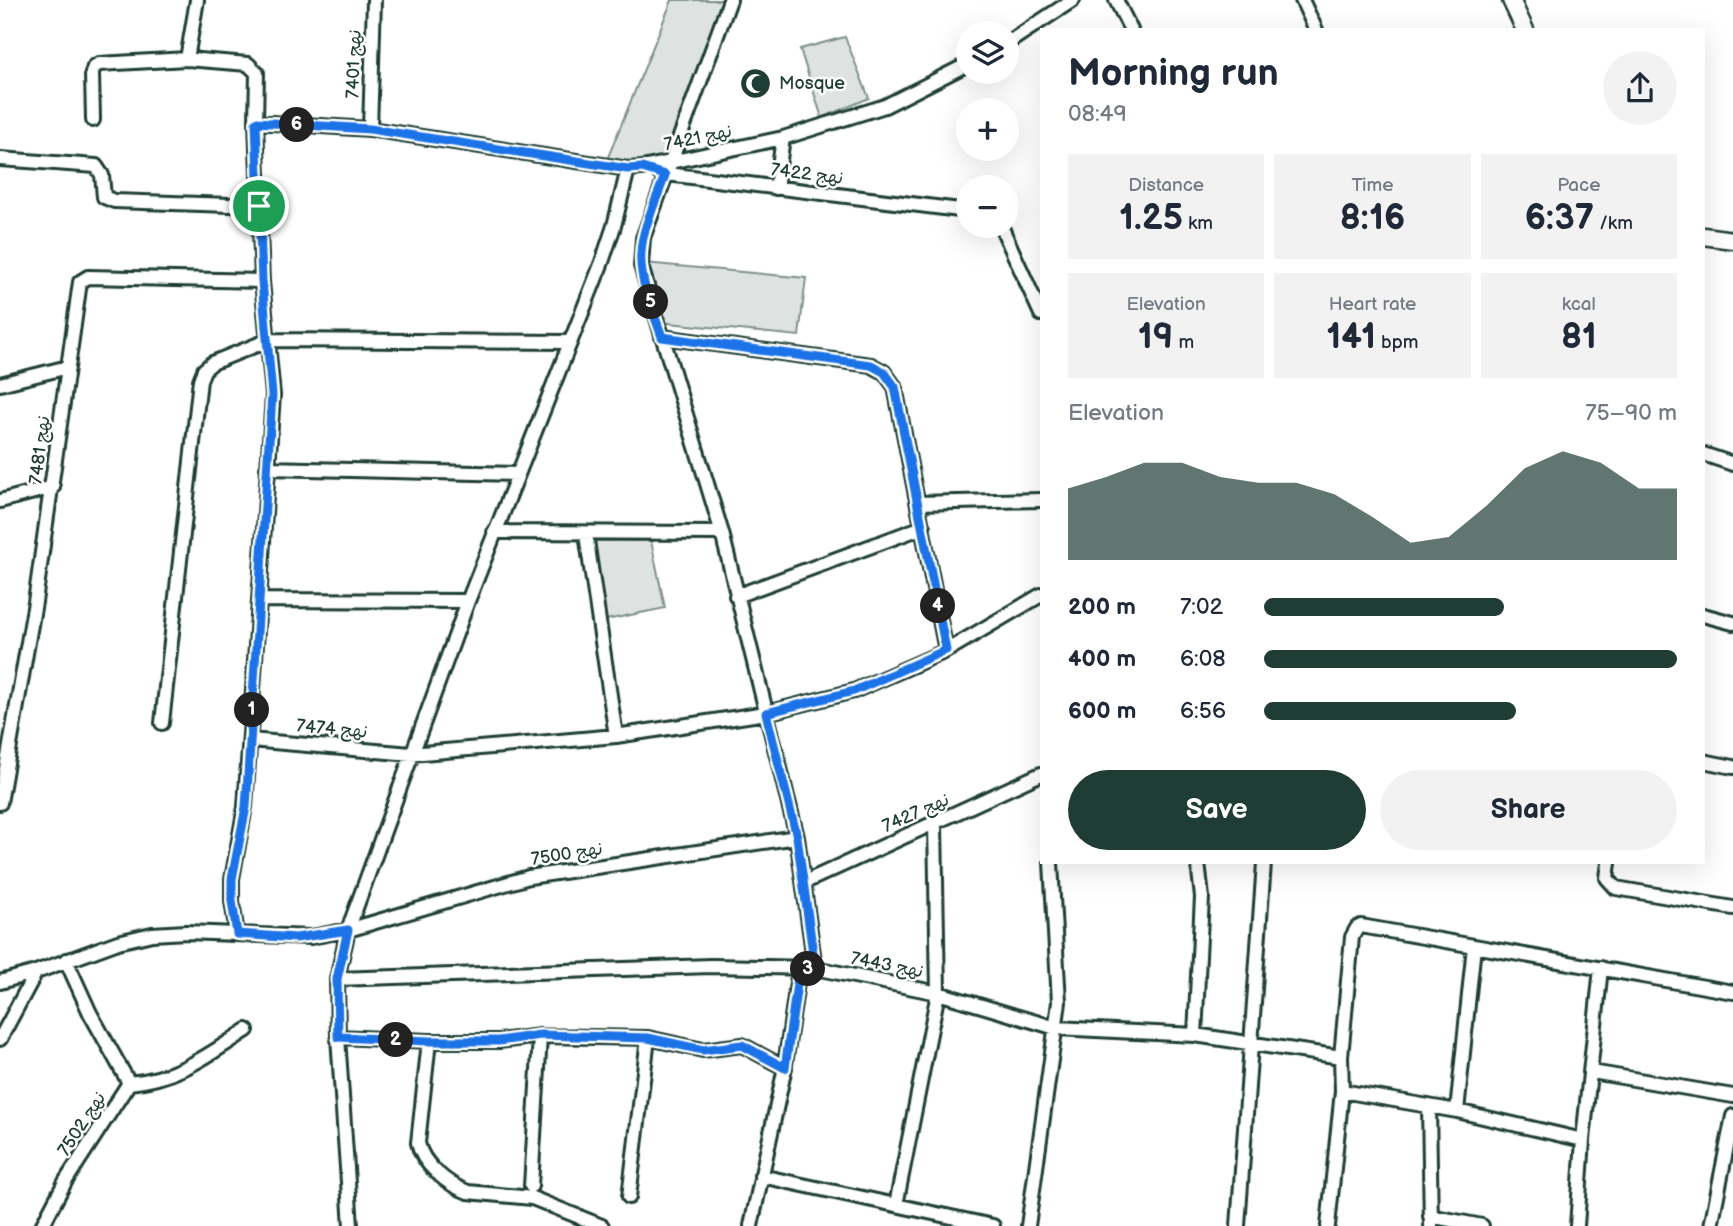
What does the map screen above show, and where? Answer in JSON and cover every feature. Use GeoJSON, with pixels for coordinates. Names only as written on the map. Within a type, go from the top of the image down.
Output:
{"type":"FeatureCollection","features":[{"type":"Feature","properties":{"kind":"street"},"geometry":{"type":"LineString","coordinates":[[187,59],[197,0]]}},
{"type":"Feature","properties":{"kind":"street","name":"نهج 7401"},"geometry":{"type":"LineString","coordinates":[[370,129],[374,0]]}},
{"type":"Feature","properties":{"kind":"street"},"geometry":{"type":"LineString","coordinates":[[730,0],[643,238],[643,276],[722,533],[797,837],[815,968]]}},
{"type":"Feature","properties":{"kind":"street"},"geometry":{"type":"LineString","coordinates":[[1019,35],[1073,0]]}},
{"type":"Feature","properties":{"kind":"street"},"geometry":{"type":"LineString","coordinates":[[1116,0],[1130,28]]}},
{"type":"Feature","properties":{"kind":"street"},"geometry":{"type":"LineString","coordinates":[[1302,0],[1315,28]]}},
{"type":"Feature","properties":{"kind":"street"},"geometry":{"type":"LineString","coordinates":[[1511,0],[1524,28]]}},
{"type":"Feature","properties":{"kind":"street"},"geometry":{"type":"LineString","coordinates":[[93,120],[92,73],[94,67],[99,64],[187,59],[248,64],[257,73],[256,122],[262,281],[272,395],[246,807],[232,879],[237,934]]}},
{"type":"Feature","properties":{"kind":"street","name":"نهج 7421"},"geometry":{"type":"LineString","coordinates":[[256,122],[370,129],[628,169],[642,168],[783,138],[885,106],[956,70]]}},
{"type":"Feature","properties":{"kind":"street"},"geometry":{"type":"LineString","coordinates":[[776,188],[783,138]]}},
{"type":"Feature","properties":{"kind":"street"},"geometry":{"type":"LineString","coordinates":[[0,159],[96,166],[102,175],[104,197],[114,201],[259,206]]}},
{"type":"Feature","properties":{"kind":"street","name":"نهج 7422"},"geometry":{"type":"LineString","coordinates":[[642,168],[665,175],[956,210]]}},
{"type":"Feature","properties":{"kind":"street"},"geometry":{"type":"LineString","coordinates":[[351,1226],[338,1037],[337,979],[348,930],[494,532],[610,238],[628,169]]}},
{"type":"Feature","properties":{"kind":"street"},"geometry":{"type":"LineString","coordinates":[[1705,236],[1733,240]]}},
{"type":"Feature","properties":{"kind":"street"},"geometry":{"type":"LineString","coordinates":[[1006,238],[1040,312]]}},
{"type":"Feature","properties":{"kind":"street","name":"نهج 7481"},"geometry":{"type":"LineString","coordinates":[[0,803],[36,602],[78,289],[84,278],[262,281]]}},
{"type":"Feature","properties":{"kind":"street"},"geometry":{"type":"LineString","coordinates":[[662,337],[871,365],[884,372],[895,387],[946,650]]}},
{"type":"Feature","properties":{"kind":"street"},"geometry":{"type":"LineString","coordinates":[[162,723],[200,380],[204,370],[212,363],[269,340],[569,342]]}},
{"type":"Feature","properties":{"kind":"street"},"geometry":{"type":"LineString","coordinates":[[0,384],[68,367]]}},
{"type":"Feature","properties":{"kind":"street"},"geometry":{"type":"LineString","coordinates":[[1705,455],[1733,464]]}},
{"type":"Feature","properties":{"kind":"street"},"geometry":{"type":"LineString","coordinates":[[267,468],[517,474]]}},
{"type":"Feature","properties":{"kind":"street"},"geometry":{"type":"LineString","coordinates":[[0,501],[53,486]]}},
{"type":"Feature","properties":{"kind":"street"},"geometry":{"type":"LineString","coordinates":[[918,503],[1040,500]]}},
{"type":"Feature","properties":{"kind":"street"},"geometry":{"type":"LineString","coordinates":[[736,596],[923,527]]}},
{"type":"Feature","properties":{"kind":"street"},"geometry":{"type":"LineString","coordinates":[[494,532],[722,533]]}},
{"type":"Feature","properties":{"kind":"street"},"geometry":{"type":"LineString","coordinates":[[586,534],[616,736]]}},
{"type":"Feature","properties":{"kind":"street","name":"نهج 7474"},"geometry":{"type":"LineString","coordinates":[[250,740],[411,754],[616,736],[766,713],[854,691],[946,650],[1040,596]]}},
{"type":"Feature","properties":{"kind":"street"},"geometry":{"type":"LineString","coordinates":[[259,600],[468,601]]}},
{"type":"Feature","properties":{"kind":"street"},"geometry":{"type":"LineString","coordinates":[[1705,616],[1733,623]]}},
{"type":"Feature","properties":{"kind":"street"},"geometry":{"type":"LineString","coordinates":[[1705,761],[1733,767]]}},
{"type":"Feature","properties":{"kind":"street","name":"نهج 7427"},"geometry":{"type":"LineString","coordinates":[[805,882],[1040,774]]}},
{"type":"Feature","properties":{"kind":"street"},"geometry":{"type":"LineString","coordinates":[[896,1205],[938,993],[935,824]]}},
{"type":"Feature","properties":{"kind":"street","name":"نهج 7500"},"geometry":{"type":"LineString","coordinates":[[0,982],[118,942],[152,934],[186,932],[296,938],[348,930],[530,877],[797,837]]}},
{"type":"Feature","properties":{"kind":"street"},"geometry":{"type":"LineString","coordinates":[[1028,1226],[1059,1002],[1051,864]]}},
{"type":"Feature","properties":{"kind":"street"},"geometry":{"type":"LineString","coordinates":[[1195,1035],[1202,897],[1198,864]]}},
{"type":"Feature","properties":{"kind":"street"},"geometry":{"type":"LineString","coordinates":[[1238,1226],[1264,864]]}},
{"type":"Feature","properties":{"kind":"street"},"geometry":{"type":"LineString","coordinates":[[1609,864],[1607,878],[1616,888],[1733,908]]}},
{"type":"Feature","properties":{"kind":"street"},"geometry":{"type":"LineString","coordinates":[[1328,1226],[1342,1091],[1341,1056],[1352,937],[1357,928],[1361,926],[1733,992]]}},
{"type":"Feature","properties":{"kind":"street"},"geometry":{"type":"LineString","coordinates":[[1457,1111],[1474,946]]}},
{"type":"Feature","properties":{"kind":"street"},"geometry":{"type":"LineString","coordinates":[[66,960],[90,1013],[129,1083]]}},
{"type":"Feature","properties":{"kind":"street","name":"نهج 7443"},"geometry":{"type":"LineString","coordinates":[[337,979],[711,966],[799,970],[815,968],[938,993],[1056,1028],[1195,1035],[1341,1056]]}},
{"type":"Feature","properties":{"kind":"street"},"geometry":{"type":"LineString","coordinates":[[1577,1226],[1601,968]]}},
{"type":"Feature","properties":{"kind":"street"},"geometry":{"type":"LineString","coordinates":[[751,1226],[785,1068],[799,970]]}},
{"type":"Feature","properties":{"kind":"street"},"geometry":{"type":"LineString","coordinates":[[0,1038],[36,972]]}},
{"type":"Feature","properties":{"kind":"street","name":"نهج 7502"},"geometry":{"type":"LineString","coordinates":[[42,1226],[65,1182],[129,1083],[160,1079],[174,1073],[247,1030]]}},
{"type":"Feature","properties":{"kind":"street"},"geometry":{"type":"LineString","coordinates":[[338,1037],[429,1041],[499,1041],[540,1035],[648,1038],[703,1050],[742,1045],[785,1068]]}},
{"type":"Feature","properties":{"kind":"street"},"geometry":{"type":"LineString","coordinates":[[531,1186],[540,1035]]}},
{"type":"Feature","properties":{"kind":"street"},"geometry":{"type":"LineString","coordinates":[[629,1196],[648,1038]]}},
{"type":"Feature","properties":{"kind":"street"},"geometry":{"type":"LineString","coordinates":[[429,1041],[418,1143],[419,1151],[428,1164],[458,1189],[532,1198],[602,1226]]}},
{"type":"Feature","properties":{"kind":"street"},"geometry":{"type":"LineString","coordinates":[[1592,1072],[1733,1096]]}},
{"type":"Feature","properties":{"kind":"street"},"geometry":{"type":"LineString","coordinates":[[1342,1091],[1457,1111],[1583,1140]]}},
{"type":"Feature","properties":{"kind":"street"},"geometry":{"type":"LineString","coordinates":[[1429,1107],[1431,1221],[1482,1226]]}},
{"type":"Feature","properties":{"kind":"street"},"geometry":{"type":"LineString","coordinates":[[1711,1226],[1733,1116]]}},
{"type":"Feature","properties":{"kind":"street"},"geometry":{"type":"LineString","coordinates":[[761,1176],[993,1226]]}},
{"type":"Feature","properties":{"kind":"shaded area"},"geometry":{"type":"Polygon","coordinates":[[[672,0],[733,0],[673,156],[636,164],[606,162],[672,0]]]}},
{"type":"Feature","properties":{"kind":"shaded area"},"geometry":{"type":"Polygon","coordinates":[[[845,37],[869,98],[822,118],[800,49],[845,37]]]}},
{"type":"Feature","properties":{"kind":"shaded area"},"geometry":{"type":"Polygon","coordinates":[[[644,263],[806,278],[799,336],[659,322],[644,263]]]}},
{"type":"Feature","properties":{"kind":"shaded area"},"geometry":{"type":"Polygon","coordinates":[[[594,541],[651,541],[665,608],[606,620],[594,541]]]}},
{"type":"Feature","properties":{"kind":"place","name":"Mosque"},"geometry":{"type":"Point","coordinates":[756,83]}},
{"type":"Feature","properties":{"kind":"route"},"geometry":{"type":"LineString","coordinates":[[256,122],[370,129],[628,169],[642,168],[665,175],[643,238],[641,252],[643,276],[662,337],[871,365],[884,372],[895,387],[946,650],[854,691],[766,713],[797,837],[815,968],[799,970],[785,1068],[742,1045],[703,1050],[648,1038],[540,1035],[499,1041],[429,1041],[338,1037],[337,979],[348,930],[296,938],[237,934],[231,891],[246,807],[272,395],[262,281],[259,206],[256,122]]}}]}
